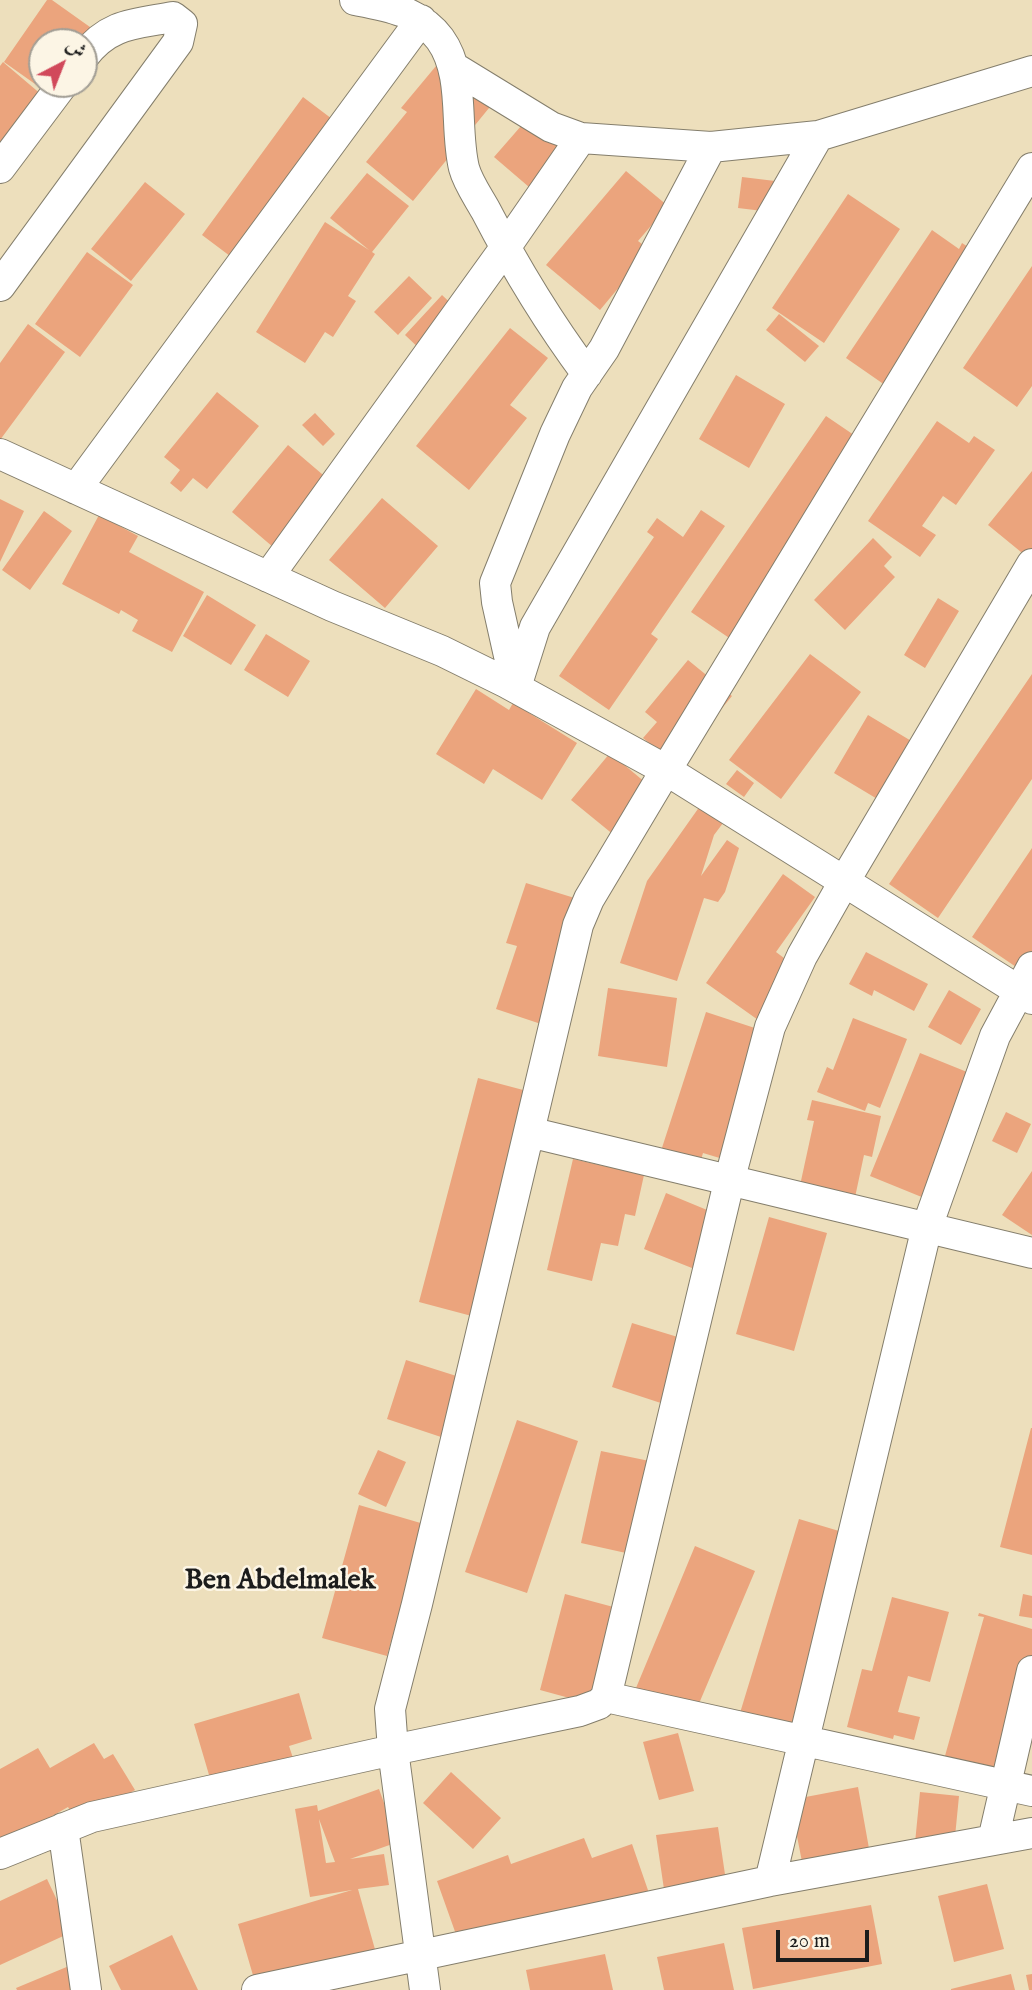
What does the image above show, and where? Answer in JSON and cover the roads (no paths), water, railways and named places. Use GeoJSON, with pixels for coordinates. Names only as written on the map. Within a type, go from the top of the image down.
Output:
{"type":"FeatureCollection","features":[{"type":"Feature","properties":{"kind":"street"},"geometry":{"type":"LineString","coordinates":[[355,0],[394,7],[421,20],[440,39],[453,67],[464,170],[505,248],[569,351],[587,374]]}},
{"type":"Feature","properties":{"kind":"street"},"geometry":{"type":"LineString","coordinates":[[0,286],[178,42],[182,24],[173,18],[118,27],[98,41]]}},
{"type":"Feature","properties":{"kind":"street"},"geometry":{"type":"LineString","coordinates":[[76,489],[421,20]]}},
{"type":"Feature","properties":{"kind":"street"},"geometry":{"type":"LineString","coordinates":[[453,67],[551,127],[581,138],[711,147],[818,136],[1032,71]]}},
{"type":"Feature","properties":{"kind":"street"},"geometry":{"type":"LineString","coordinates":[[0,168],[52,98]]}},
{"type":"Feature","properties":{"kind":"street"},"geometry":{"type":"LineString","coordinates":[[516,687],[535,627],[818,136]]}},
{"type":"Feature","properties":{"kind":"street"},"geometry":{"type":"LineString","coordinates":[[268,577],[581,138]]}},
{"type":"Feature","properties":{"kind":"street"},"geometry":{"type":"LineString","coordinates":[[516,687],[495,583],[555,434],[587,374],[604,349],[711,147]]}},
{"type":"Feature","properties":{"kind":"street"},"geometry":{"type":"LineString","coordinates":[[425,1990],[390,1709],[578,925],[589,900],[666,770],[1032,168]]}},
{"type":"Feature","properties":{"kind":"street"},"geometry":{"type":"LineString","coordinates":[[0,454],[332,607],[442,651],[516,687],[666,770],[844,882],[1027,986],[995,1036],[927,1227],[770,1881]]}},
{"type":"Feature","properties":{"kind":"street"},"geometry":{"type":"LineString","coordinates":[[0,1854],[92,1817],[580,1711],[599,1704],[606,1697],[730,1178],[770,1027],[802,956],[1032,564]]}},
{"type":"Feature","properties":{"kind":"street"},"geometry":{"type":"LineString","coordinates":[[529,1132],[730,1178],[1032,1253]]}},
{"type":"Feature","properties":{"kind":"street"},"geometry":{"type":"LineString","coordinates":[[993,1840],[1019,1788],[1032,1671]]}},
{"type":"Feature","properties":{"kind":"street"},"geometry":{"type":"LineString","coordinates":[[606,1697],[1019,1788]]}},
{"type":"Feature","properties":{"kind":"street"},"geometry":{"type":"LineString","coordinates":[[63,1828],[86,1990]]}},
{"type":"Feature","properties":{"kind":"street"},"geometry":{"type":"LineString","coordinates":[[257,1990],[770,1881],[1032,1833]]}},
{"type":"Feature","properties":{"kind":"district","name":"Ben Abdelmalek"},"geometry":{"type":"Point","coordinates":[280,1582]}}]}
